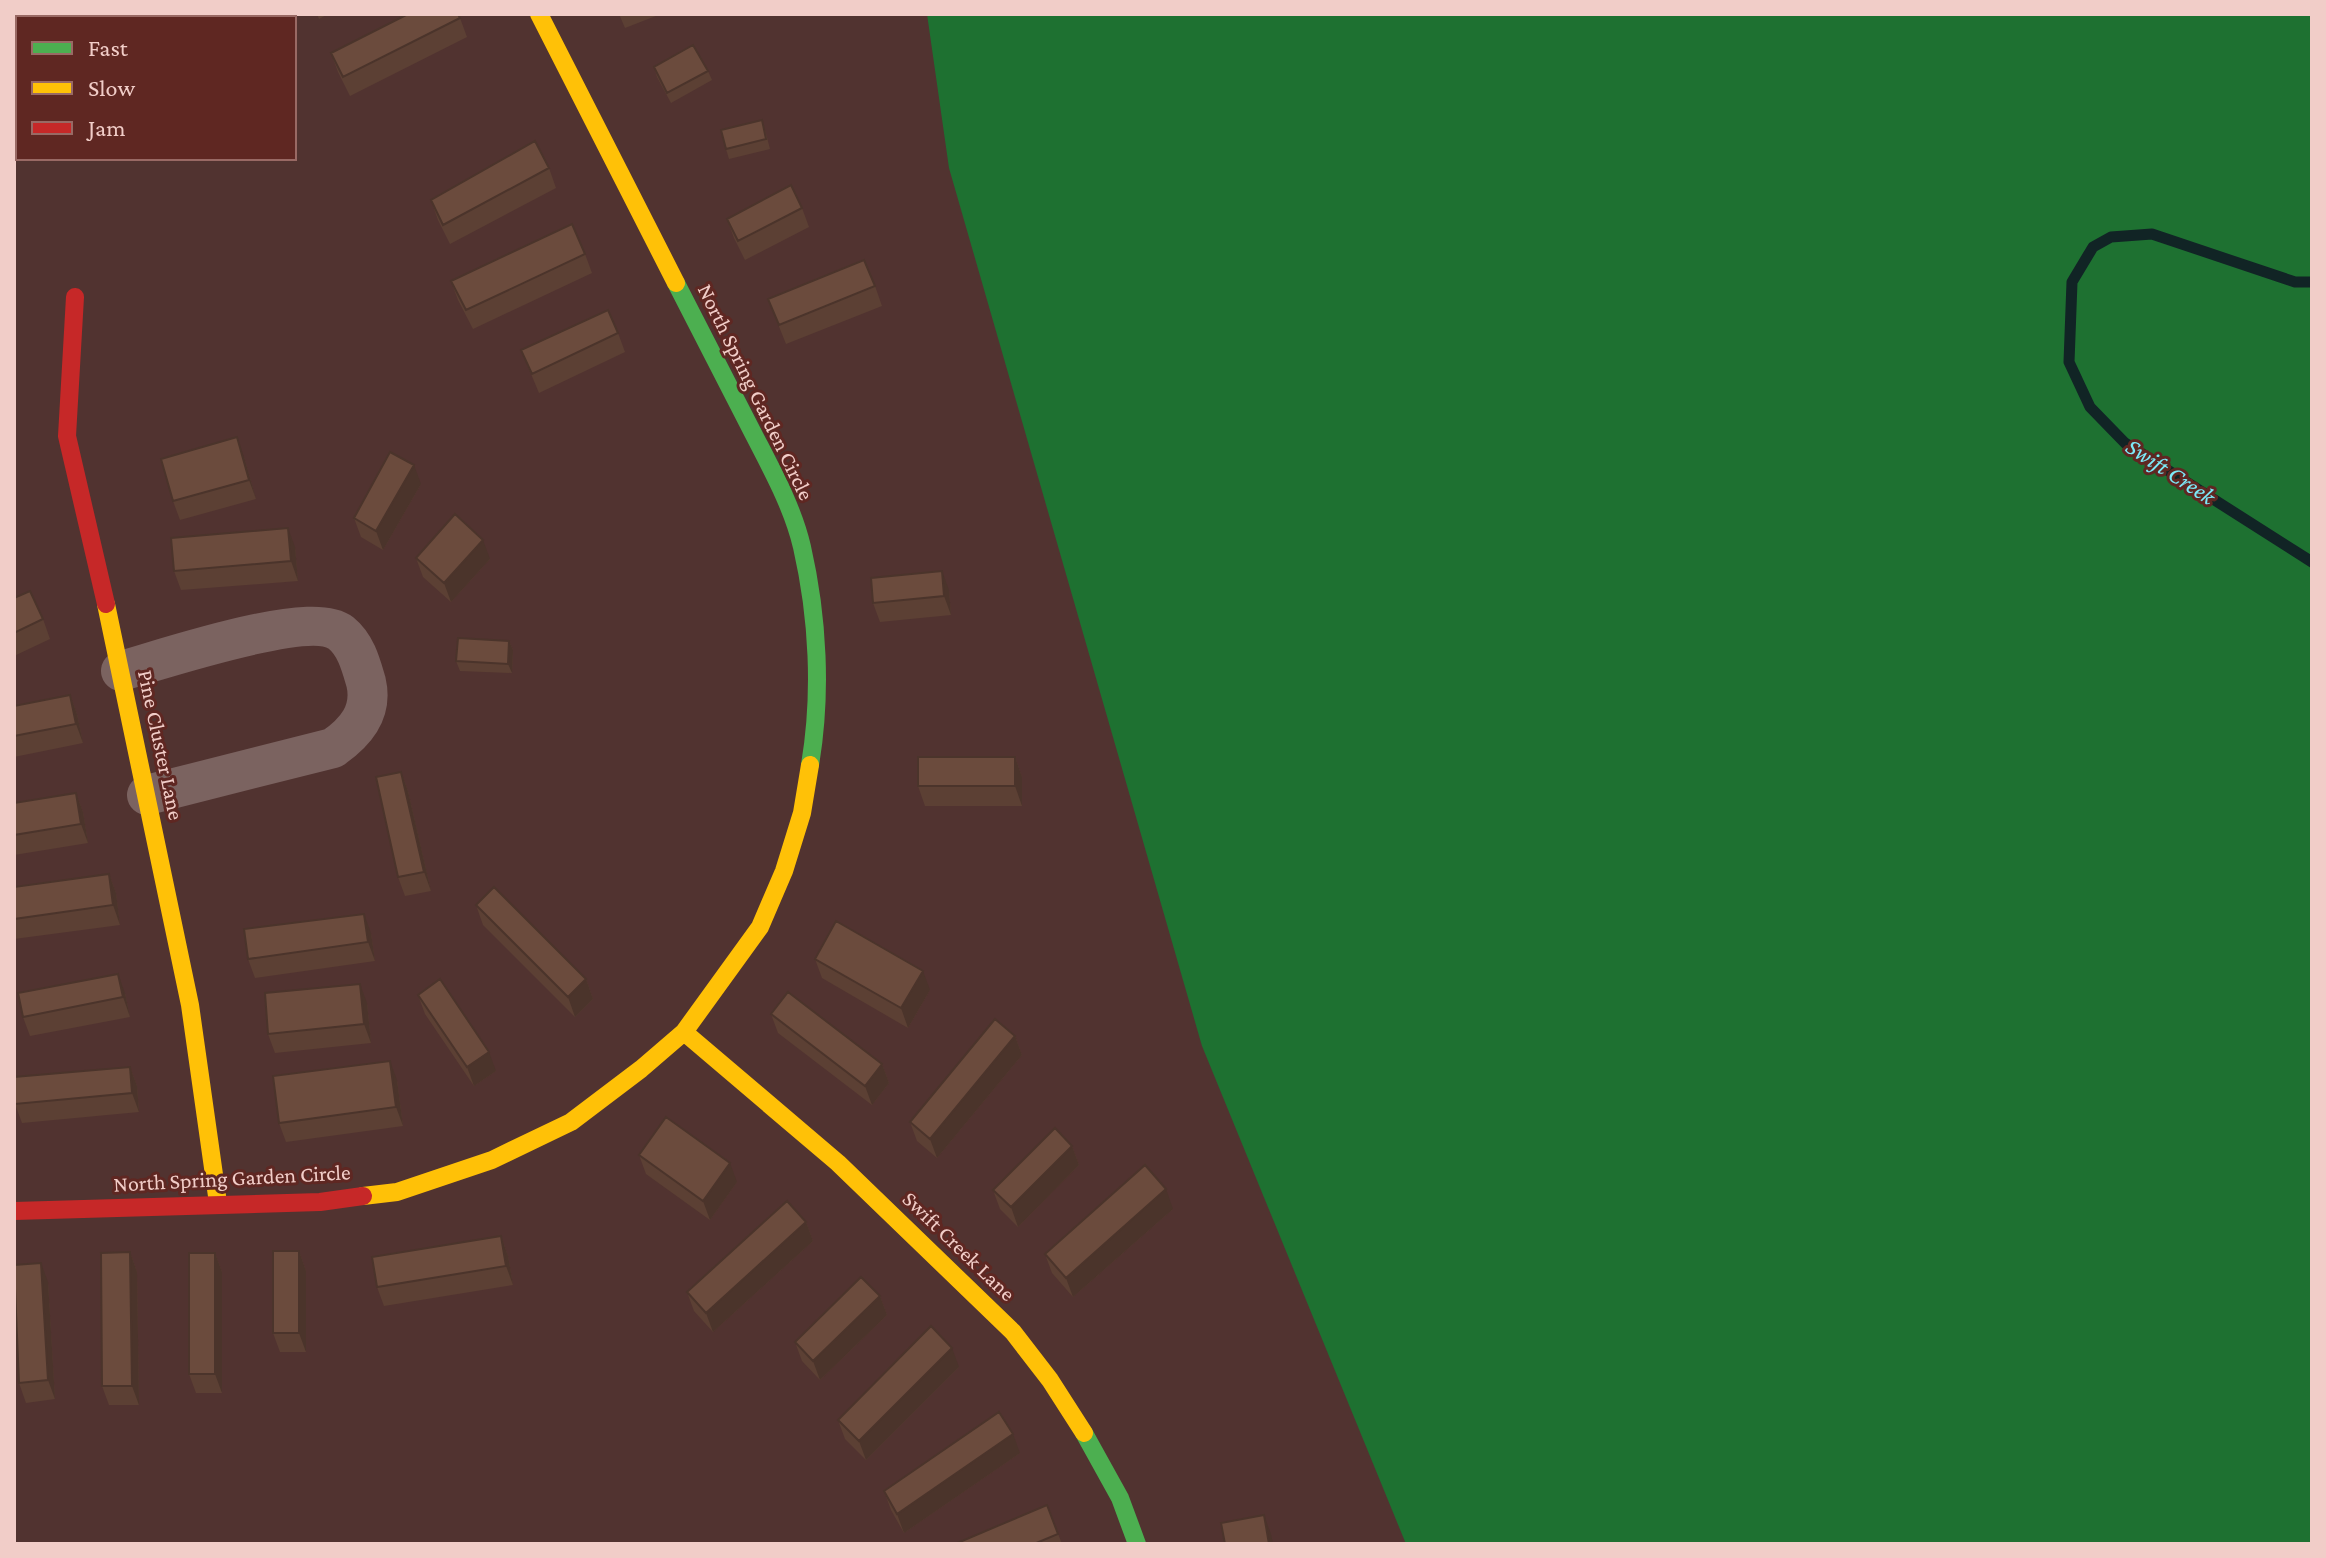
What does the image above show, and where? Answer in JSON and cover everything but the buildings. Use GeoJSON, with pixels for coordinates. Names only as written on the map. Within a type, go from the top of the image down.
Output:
{"type":"FeatureCollection","features":[{"type":"Feature","properties":{"kind":"street","name":"North Spring Garden Circle"},"geometry":{"type":"LineString","coordinates":[[14,1211],[320,1202],[397,1192],[492,1160],[571,1122],[684,1032],[760,927],[784,871],[802,813],[816,729],[817,671],[802,545],[778,483],[539,14]]}},
{"type":"Feature","properties":{"kind":"street","name":"Pine Cluster Lane"},"geometry":{"type":"LineString","coordinates":[[75,297],[67,436],[121,671],[190,1005],[218,1203]]}},
{"type":"Feature","properties":{"kind":"street"},"geometry":{"type":"LineString","coordinates":[[121,671],[281,628],[314,626],[339,631],[353,646],[367,687],[367,704],[362,720],[348,737],[333,748],[147,795]]}},
{"type":"Feature","properties":{"kind":"street","name":"Swift Creek Lane"},"geometry":{"type":"LineString","coordinates":[[684,1032],[838,1163],[1013,1332],[1050,1380],[1085,1434],[1120,1498],[1137,1544]]}},
{"type":"Feature","properties":{"kind":"green space"},"geometry":{"type":"Polygon","coordinates":[[[927,14],[2312,14],[2312,1544],[1406,1544],[1202,1046],[949,168],[927,14]]]}},
{"type":"Feature","properties":{"kind":"waterway","name":"Swift Creek"},"geometry":{"type":"LineString","coordinates":[[2312,282],[2295,282],[2152,234],[2111,237],[2093,247],[2072,282],[2069,362],[2090,407],[2125,443],[2312,562]]}},
{"type":"Feature","properties":{"kind":"traffic: fast"},"geometry":{"type":"LineString","coordinates":[[676,283],[775,476],[798,532],[815,628],[816,711],[810,765]]}},
{"type":"Feature","properties":{"kind":"traffic: fast"},"geometry":{"type":"LineString","coordinates":[[1084,1433],[1120,1498],[1137,1544]]}},
{"type":"Feature","properties":{"kind":"traffic: slow"},"geometry":{"type":"LineString","coordinates":[[539,14],[676,283]]}},
{"type":"Feature","properties":{"kind":"traffic: slow"},"geometry":{"type":"LineString","coordinates":[[106,604],[190,1005],[218,1203]]}},
{"type":"Feature","properties":{"kind":"traffic: slow"},"geometry":{"type":"LineString","coordinates":[[363,1196],[397,1192],[492,1160],[571,1122],[684,1032],[760,927],[784,871],[802,813],[810,765]]}},
{"type":"Feature","properties":{"kind":"traffic: slow"},"geometry":{"type":"LineString","coordinates":[[684,1032],[838,1163],[1013,1332],[1050,1380],[1084,1433]]}},
{"type":"Feature","properties":{"kind":"traffic: jam"},"geometry":{"type":"LineString","coordinates":[[75,297],[67,436],[106,604]]}},
{"type":"Feature","properties":{"kind":"traffic: jam"},"geometry":{"type":"LineString","coordinates":[[14,1211],[320,1202],[363,1196]]}}]}
